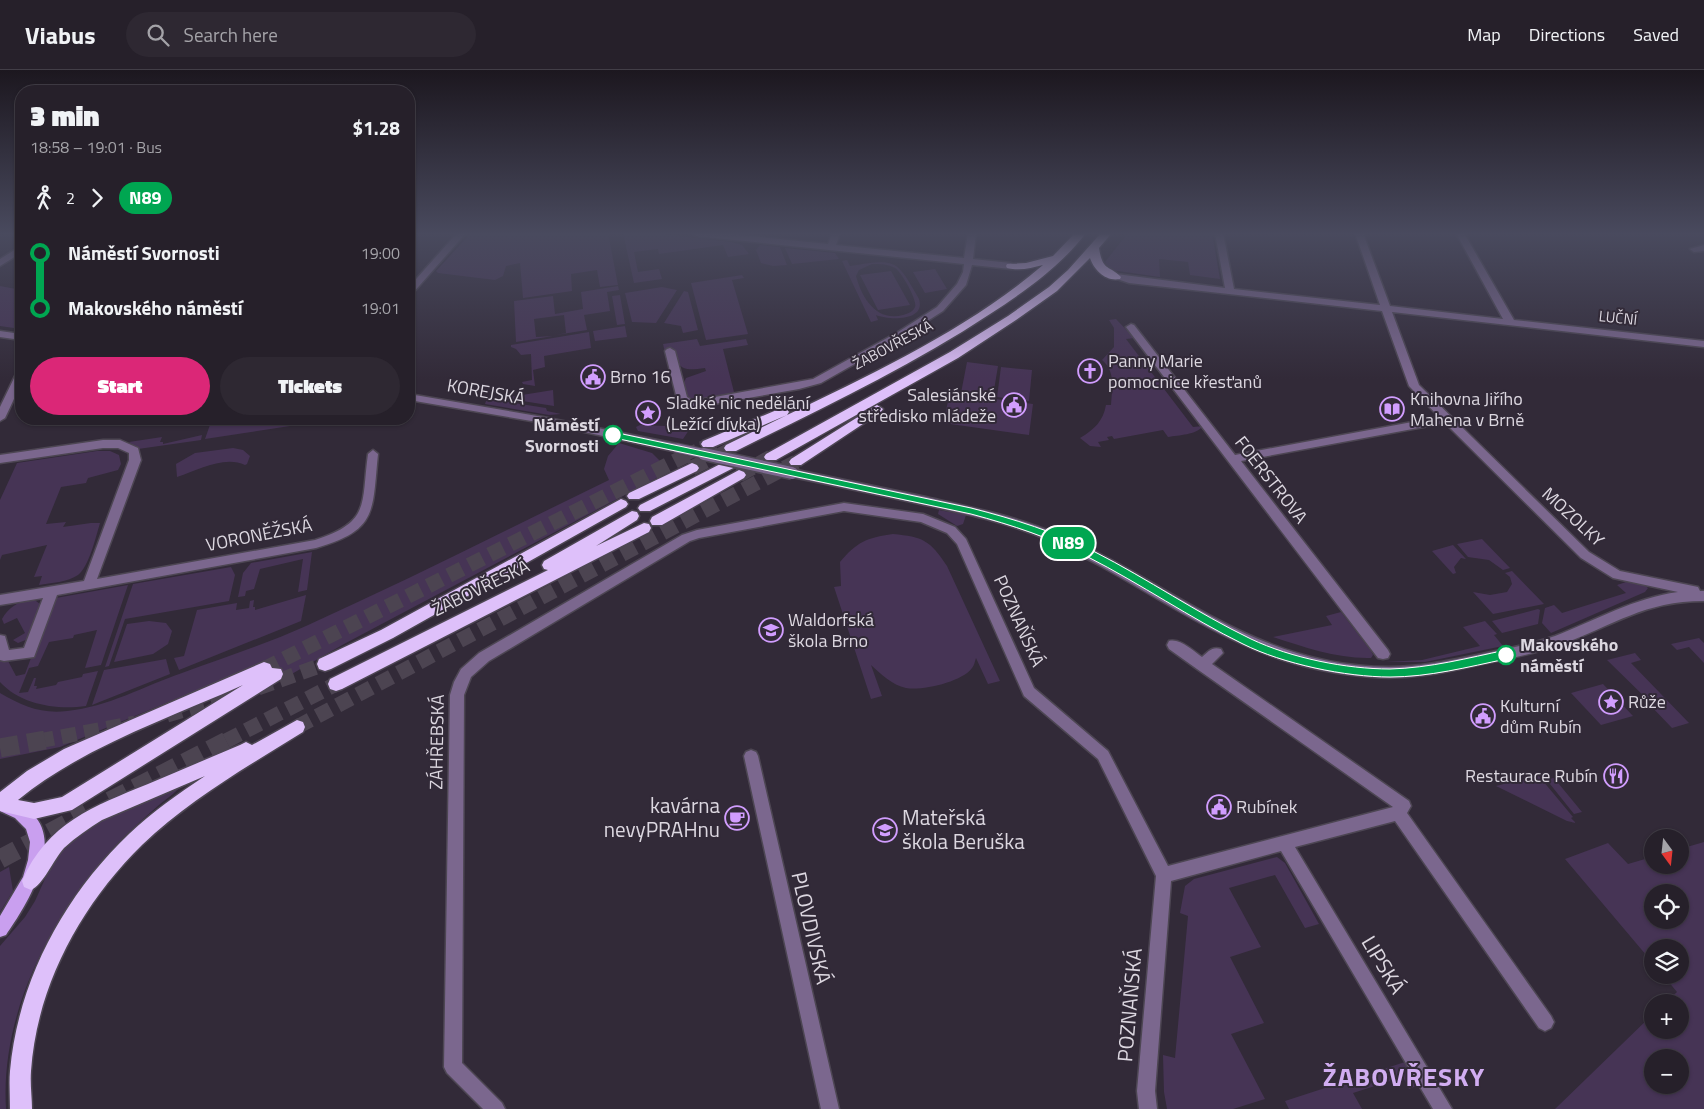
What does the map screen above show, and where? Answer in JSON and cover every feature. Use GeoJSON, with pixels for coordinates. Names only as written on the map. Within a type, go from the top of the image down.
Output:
{"type":"FeatureCollection","features":[{"type":"Feature","properties":{"kind":"highway","name":"ŽABOVŘESKÁ"},"geometry":{"type":"LineString","coordinates":[[645,508],[870,378],[927,349],[979,317],[1029,281]]}},
{"type":"Feature","properties":{"kind":"highway"},"geometry":{"type":"LineString","coordinates":[[772,457],[943,361],[1012,318],[1061,281]]}},
{"type":"Feature","properties":{"kind":"highway"},"geometry":{"type":"LineString","coordinates":[[794,468],[943,361]]}},
{"type":"Feature","properties":{"kind":"highway"},"geometry":{"type":"LineString","coordinates":[[708,444],[798,405],[870,378]]}},
{"type":"Feature","properties":{"kind":"highway"},"geometry":{"type":"LineString","coordinates":[[634,496],[692,468]]}},
{"type":"Feature","properties":{"kind":"highway"},"geometry":{"type":"LineString","coordinates":[[658,521],[739,475]]}},
{"type":"Feature","properties":{"kind":"highway","name":"ŽABOVŘESKÁ"},"geometry":{"type":"LineString","coordinates":[[325,664],[387,634],[621,504]]}},
{"type":"Feature","properties":{"kind":"highway"},"geometry":{"type":"LineString","coordinates":[[471,587],[627,518],[595,540],[530,577],[490,606]]}},
{"type":"Feature","properties":{"kind":"highway","name":"ŽABOVŘESKÁ"},"geometry":{"type":"LineString","coordinates":[[336,684],[644,528]]}},
{"type":"Feature","properties":{"kind":"highway"},"geometry":{"type":"LineString","coordinates":[[270,672],[72,801],[52,808],[34,811],[3,804],[33,777],[70,754],[270,672]]}},
{"type":"Feature","properties":{"kind":"highway"},"geometry":{"type":"LineString","coordinates":[[21,1109],[21,1062],[37,990],[53,950],[90,890],[112,864],[158,820],[233,767],[297,727],[96,814],[80,823],[44,856],[31,881]]}},
{"type":"Feature","properties":{"kind":"main road"},"geometry":{"type":"LineString","coordinates":[[0,929],[18,904],[31,881],[37,858],[36,835],[27,818],[3,804]]}},
{"type":"Feature","properties":{"kind":"street"},"geometry":{"type":"LineString","coordinates":[[670,351],[682,399],[692,405],[799,386],[822,379],[836,372],[940,309],[963,281]]}},
{"type":"Feature","properties":{"kind":"street","name":"LUČNÍ"},"geometry":{"type":"LineString","coordinates":[[1143,281],[1704,344]]}},
{"type":"Feature","properties":{"kind":"street"},"geometry":{"type":"LineString","coordinates":[[1228,281],[1230,291]]}},
{"type":"Feature","properties":{"kind":"street","name":"MOZOLKY"},"geometry":{"type":"LineString","coordinates":[[1376,281],[1414,386],[1585,554],[1617,575],[1704,592]]}},
{"type":"Feature","properties":{"kind":"street"},"geometry":{"type":"LineString","coordinates":[[1487,281],[1510,322]]}},
{"type":"Feature","properties":{"kind":"street","name":"FOERSTROVA"},"geometry":{"type":"LineString","coordinates":[[1132,327],[1383,654]]}},
{"type":"Feature","properties":{"kind":"street"},"geometry":{"type":"LineString","coordinates":[[0,334],[15,336]]}},
{"type":"Feature","properties":{"kind":"street"},"geometry":{"type":"LineString","coordinates":[[0,418],[15,387]]}},
{"type":"Feature","properties":{"kind":"street","name":"KOREJSKÁ"},"geometry":{"type":"LineString","coordinates":[[415,398],[543,420],[677,448],[734,455],[794,468]]}},
{"type":"Feature","properties":{"kind":"street"},"geometry":{"type":"LineString","coordinates":[[1233,459],[1446,419]]}},
{"type":"Feature","properties":{"kind":"street"},"geometry":{"type":"LineString","coordinates":[[0,459],[103,444],[120,444],[134,451],[135,460],[89,584]]}},
{"type":"Feature","properties":{"kind":"street","name":"VORONĚŽSKÁ"},"geometry":{"type":"LineString","coordinates":[[0,600],[316,544],[340,537],[360,523],[368,509],[374,454]]}},
{"type":"Feature","properties":{"kind":"street"},"geometry":{"type":"LineString","coordinates":[[794,468],[971,511],[1031,528],[1092,554],[1248,642],[1333,668],[1390,673],[1424,670],[1506,654],[1558,639],[1624,609],[1662,597],[1704,596]]}},
{"type":"Feature","properties":{"kind":"street","name":"POZNAŇSKÁ"},"geometry":{"type":"LineString","coordinates":[[768,520],[844,507],[923,518],[952,530],[962,542],[1029,692],[1103,755],[1164,875],[1146,1091],[1148,1109]]}},
{"type":"Feature","properties":{"kind":"street","name":"ZÁHŘEBSKÁ"},"geometry":{"type":"LineString","coordinates":[[496,1109],[453,1067],[457,696],[460,680],[467,671],[484,657],[686,538],[696,534],[768,520]]}},
{"type":"Feature","properties":{"kind":"street"},"geometry":{"type":"LineString","coordinates":[[0,640],[4,656],[29,652],[52,591]]}},
{"type":"Feature","properties":{"kind":"street"},"geometry":{"type":"LineString","coordinates":[[1164,875],[1398,813],[1404,806],[1174,645]]}},
{"type":"Feature","properties":{"kind":"street"},"geometry":{"type":"LineString","coordinates":[[1202,665],[1216,653]]}},
{"type":"Feature","properties":{"kind":"street","name":"PLOVDIVSKÁ"},"geometry":{"type":"LineString","coordinates":[[751,756],[830,1109]]}},
{"type":"Feature","properties":{"kind":"street"},"geometry":{"type":"LineString","coordinates":[[1398,813],[1545,1022]]}},
{"type":"Feature","properties":{"kind":"street","name":"LIPSKÁ"},"geometry":{"type":"LineString","coordinates":[[1284,843],[1443,1109]]}},
{"type":"Feature","properties":{"kind":"shaded area"},"geometry":{"type":"Polygon","coordinates":[[[522,281],[571,281],[572,291],[523,298],[522,281]]]}},
{"type":"Feature","properties":{"kind":"shaded area"},"geometry":{"type":"Polygon","coordinates":[[[599,281],[617,281],[618,285],[600,287],[599,281]]]}},
{"type":"Feature","properties":{"kind":"shaded area"},"geometry":{"type":"Polygon","coordinates":[[[732,281],[748,334],[706,340],[691,283],[732,281]]]}},
{"type":"Feature","properties":{"kind":"shaded area"},"geometry":{"type":"Polygon","coordinates":[[[852,281],[858,281],[866,300],[878,312],[893,316],[908,313],[915,307],[914,299],[905,281],[908,281],[919,299],[920,306],[917,312],[905,318],[889,318],[876,315],[878,320],[871,322],[852,281]]]}},
{"type":"Feature","properties":{"kind":"shaded area"},"geometry":{"type":"Polygon","coordinates":[[[863,281],[897,281],[910,305],[878,310],[863,281]]]}},
{"type":"Feature","properties":{"kind":"shaded area"},"geometry":{"type":"Polygon","coordinates":[[[918,281],[942,281],[947,289],[925,293],[918,281]]]}},
{"type":"Feature","properties":{"kind":"shaded area"},"geometry":{"type":"Polygon","coordinates":[[[0,286],[15,289],[15,328],[0,326],[0,286]]]}},
{"type":"Feature","properties":{"kind":"shaded area"},"geometry":{"type":"Polygon","coordinates":[[[618,286],[619,290],[607,292],[610,311],[584,315],[587,330],[556,335],[566,333],[564,315],[534,319],[536,337],[553,336],[516,342],[514,301],[553,296],[555,314],[583,309],[581,292],[618,286]]]}},
{"type":"Feature","properties":{"kind":"shaded area"},"geometry":{"type":"Polygon","coordinates":[[[662,287],[677,290],[656,323],[632,322],[625,293],[662,287]]]}},
{"type":"Feature","properties":{"kind":"shaded area"},"geometry":{"type":"Polygon","coordinates":[[[684,291],[688,292],[698,330],[683,333],[681,326],[664,323],[684,291]]]}},
{"type":"Feature","properties":{"kind":"shaded area"},"geometry":{"type":"Polygon","coordinates":[[[620,295],[625,324],[617,325],[612,296],[620,295]]]}},
{"type":"Feature","properties":{"kind":"shaded area"},"geometry":{"type":"Polygon","coordinates":[[[1116,319],[1134,338],[1126,339],[1193,427],[1203,426],[1200,429],[1187,434],[1168,437],[1163,430],[1114,439],[1112,436],[1107,437],[1109,440],[1098,442],[1101,447],[1090,446],[1080,438],[1098,424],[1103,416],[1106,405],[1111,405],[1111,375],[1102,360],[1114,347],[1114,328],[1109,320],[1116,319]]]}},
{"type":"Feature","properties":{"kind":"shaded area"},"geometry":{"type":"Polygon","coordinates":[[[625,326],[627,337],[595,341],[593,331],[625,326]]]}},
{"type":"Feature","properties":{"kind":"shaded area"},"geometry":{"type":"Polygon","coordinates":[[[589,332],[591,348],[544,356],[545,367],[533,370],[535,386],[523,384],[522,382],[532,380],[531,354],[521,355],[511,345],[589,332]]]}},
{"type":"Feature","properties":{"kind":"shaded area"},"geometry":{"type":"Polygon","coordinates":[[[697,339],[700,346],[746,339],[748,345],[723,349],[735,396],[704,401],[690,398],[685,394],[682,387],[686,378],[706,371],[705,368],[683,368],[677,361],[672,349],[667,350],[670,372],[663,344],[697,339]]]}},
{"type":"Feature","properties":{"kind":"shaded area"},"geometry":{"type":"Polygon","coordinates":[[[967,362],[998,366],[993,396],[961,393],[967,362]]]}},
{"type":"Feature","properties":{"kind":"shaded area"},"geometry":{"type":"Polygon","coordinates":[[[1001,367],[1032,370],[1029,401],[997,397],[1001,367]]]}},
{"type":"Feature","properties":{"kind":"shaded area"},"geometry":{"type":"Polygon","coordinates":[[[553,390],[554,406],[504,398],[553,390]]]}},
{"type":"Feature","properties":{"kind":"shaded area"},"geometry":{"type":"Polygon","coordinates":[[[950,393],[1033,404],[1029,435],[943,423],[950,393]]]}},
{"type":"Feature","properties":{"kind":"shaded area"},"geometry":{"type":"Polygon","coordinates":[[[495,400],[546,408],[547,411],[561,414],[549,415],[485,404],[486,401],[495,400]]]}},
{"type":"Feature","properties":{"kind":"shaded area"},"geometry":{"type":"Polygon","coordinates":[[[210,425],[297,425],[205,439],[210,425]]]}},
{"type":"Feature","properties":{"kind":"shaded area"},"geometry":{"type":"Polygon","coordinates":[[[640,425],[691,427],[683,439],[638,431],[636,427],[640,425]]]}},
{"type":"Feature","properties":{"kind":"shaded area"},"geometry":{"type":"Polygon","coordinates":[[[202,435],[201,440],[138,449],[129,442],[162,437],[160,442],[163,442],[163,444],[202,435]]]}},
{"type":"Feature","properties":{"kind":"shaded area"},"geometry":{"type":"Polygon","coordinates":[[[619,443],[652,453],[670,471],[344,644],[283,679],[258,665],[60,747],[0,759],[0,693],[16,702],[40,710],[58,712],[82,709],[111,701],[276,639],[382,591],[609,480],[604,469],[608,456],[619,443]]]}},
{"type":"Feature","properties":{"kind":"shaded area"},"geometry":{"type":"Polygon","coordinates":[[[233,448],[243,450],[250,456],[247,464],[237,462],[220,463],[202,467],[177,477],[176,464],[195,453],[233,448]]]}},
{"type":"Feature","properties":{"kind":"shaded area"},"geometry":{"type":"Polygon","coordinates":[[[97,451],[110,451],[119,455],[121,464],[118,470],[88,478],[86,483],[61,487],[46,524],[66,522],[63,527],[100,523],[86,565],[74,577],[59,582],[39,585],[42,576],[34,577],[47,545],[2,555],[0,560],[0,500],[17,463],[97,451]]]}},
{"type":"Feature","properties":{"kind":"shaded area"},"geometry":{"type":"Polygon","coordinates":[[[939,510],[966,515],[963,524],[957,526],[938,514],[939,510]]]}},
{"type":"Feature","properties":{"kind":"shaded area"},"geometry":{"type":"Polygon","coordinates":[[[893,534],[925,541],[936,550],[947,566],[1000,681],[988,684],[976,658],[972,668],[960,677],[931,687],[913,689],[906,688],[887,679],[871,665],[882,696],[871,699],[834,587],[841,586],[840,562],[857,545],[869,539],[893,534]]]}},
{"type":"Feature","properties":{"kind":"shaded area"},"geometry":{"type":"Polygon","coordinates":[[[1482,539],[1510,568],[1503,570],[1489,560],[1468,557],[1457,544],[1482,539]]]}},
{"type":"Feature","properties":{"kind":"shaded area"},"geometry":{"type":"Polygon","coordinates":[[[1453,545],[1466,559],[1461,558],[1454,567],[1456,573],[1453,574],[1432,551],[1453,545]]]}},
{"type":"Feature","properties":{"kind":"shaded area"},"geometry":{"type":"Polygon","coordinates":[[[312,552],[307,590],[298,592],[303,559],[260,569],[254,589],[246,591],[245,596],[238,597],[243,573],[251,563],[312,552]]]}},
{"type":"Feature","properties":{"kind":"shaded area"},"geometry":{"type":"Polygon","coordinates":[[[231,567],[235,575],[229,601],[125,619],[109,666],[105,667],[133,584],[231,567]]]}},
{"type":"Feature","properties":{"kind":"shaded area"},"geometry":{"type":"Polygon","coordinates":[[[1512,571],[1544,604],[1493,614],[1473,592],[1490,595],[1507,592],[1512,584],[1510,577],[1505,573],[1512,571]]]}},
{"type":"Feature","properties":{"kind":"shaded area"},"geometry":{"type":"Polygon","coordinates":[[[1626,582],[1643,584],[1648,588],[1645,592],[1551,633],[1542,623],[1545,608],[1554,605],[1562,613],[1626,593],[1617,585],[1626,582]]]}},
{"type":"Feature","properties":{"kind":"shaded area"},"geometry":{"type":"Polygon","coordinates":[[[128,585],[101,665],[85,668],[97,630],[74,635],[73,638],[49,642],[38,666],[29,668],[19,693],[28,692],[34,678],[36,678],[34,686],[37,686],[36,689],[56,685],[58,682],[82,677],[83,674],[98,671],[86,706],[63,707],[29,701],[18,696],[0,682],[0,660],[7,659],[16,676],[25,674],[50,607],[56,598],[128,585]]]}},
{"type":"Feature","properties":{"kind":"shaded area"},"geometry":{"type":"Polygon","coordinates":[[[306,595],[301,621],[179,670],[174,658],[184,656],[197,610],[237,603],[236,610],[249,608],[250,601],[254,600],[253,607],[255,607],[255,610],[306,595]]]}},
{"type":"Feature","properties":{"kind":"shaded area"},"geometry":{"type":"Polygon","coordinates":[[[29,600],[36,601],[40,604],[41,608],[28,639],[18,643],[13,640],[25,633],[17,618],[4,624],[2,619],[13,606],[29,600]]]}},
{"type":"Feature","properties":{"kind":"shaded area"},"geometry":{"type":"Polygon","coordinates":[[[1540,610],[1538,624],[1502,633],[1492,621],[1540,610]]]}},
{"type":"Feature","properties":{"kind":"shaded area"},"geometry":{"type":"Polygon","coordinates":[[[1341,612],[1371,651],[1373,655],[1371,658],[1346,657],[1273,637],[1332,625],[1326,616],[1341,612]]]}},
{"type":"Feature","properties":{"kind":"shaded area"},"geometry":{"type":"Polygon","coordinates":[[[149,621],[166,623],[172,631],[168,644],[153,654],[114,662],[127,624],[149,621]]]}},
{"type":"Feature","properties":{"kind":"shaded area"},"geometry":{"type":"Polygon","coordinates":[[[1485,621],[1497,634],[1494,635],[1503,646],[1425,662],[1385,662],[1422,660],[1480,646],[1463,627],[1485,621]]]}},
{"type":"Feature","properties":{"kind":"shaded area"},"geometry":{"type":"Polygon","coordinates":[[[1699,638],[1704,643],[1704,663],[1689,647],[1677,650],[1671,644],[1699,638]]]}},
{"type":"Feature","properties":{"kind":"shaded area"},"geometry":{"type":"Polygon","coordinates":[[[1635,653],[1641,660],[1631,663],[1689,723],[1672,728],[1649,704],[1651,703],[1607,660],[1635,653]]]}},
{"type":"Feature","properties":{"kind":"shaded area"},"geometry":{"type":"Polygon","coordinates":[[[166,659],[170,674],[92,705],[104,670],[166,659]]]}},
{"type":"Feature","properties":{"kind":"shaded area"},"geometry":{"type":"Polygon","coordinates":[[[1603,684],[1633,716],[1601,725],[1571,693],[1603,684]]]}},
{"type":"Feature","properties":{"kind":"shaded area"},"geometry":{"type":"Polygon","coordinates":[[[1538,775],[1576,823],[1567,821],[1496,786],[1538,775]]]}},
{"type":"Feature","properties":{"kind":"shaded area"},"geometry":{"type":"Polygon","coordinates":[[[1554,778],[1582,812],[1574,814],[1546,779],[1554,778]]]}},
{"type":"Feature","properties":{"kind":"shaded area"},"geometry":{"type":"Polygon","coordinates":[[[179,788],[120,841],[96,869],[53,931],[36,964],[22,999],[12,1035],[6,1072],[6,1109],[0,1109],[0,946],[25,917],[35,901],[53,861],[64,846],[96,822],[179,788]]]}},
{"type":"Feature","properties":{"kind":"shaded area"},"geometry":{"type":"Polygon","coordinates":[[[1704,842],[1704,1109],[1555,1109],[1644,1023],[1644,1039],[1689,1039],[1689,994],[1675,994],[1677,992],[1670,984],[1689,984],[1689,939],[1644,939],[1644,953],[1565,859],[1608,843],[1628,864],[1644,859],[1644,874],[1689,874],[1689,846],[1704,842]]]}},
{"type":"Feature","properties":{"kind":"shaded area"},"geometry":{"type":"Polygon","coordinates":[[[1277,857],[1285,863],[1319,924],[1305,928],[1275,875],[1229,888],[1261,947],[1230,957],[1264,1023],[1231,1034],[1265,1099],[1233,1109],[1167,1109],[1164,1092],[1163,1055],[1175,1058],[1188,916],[1180,913],[1185,886],[1194,879],[1277,857]]]}},
{"type":"Feature","properties":{"kind":"shaded area"},"geometry":{"type":"Polygon","coordinates":[[[9,867],[13,891],[0,912],[0,872],[9,867]]]}},
{"type":"Feature","properties":{"kind":"shaded area"},"geometry":{"type":"Polygon","coordinates":[[[1405,1062],[1419,1085],[1409,1089],[1403,1077],[1353,1093],[1362,1109],[1289,1109],[1285,1101],[1405,1062]]]}},
{"type":"Feature","properties":{"kind":"tunnel"},"geometry":{"type":"LineString","coordinates":[[686,455],[708,444]]}},
{"type":"Feature","properties":{"kind":"tunnel"},"geometry":{"type":"LineString","coordinates":[[717,455],[731,448]]}},
{"type":"Feature","properties":{"kind":"tunnel"},"geometry":{"type":"LineString","coordinates":[[264,669],[689,454]]}},
{"type":"Feature","properties":{"kind":"tunnel"},"geometry":{"type":"LineString","coordinates":[[692,468],[720,454]]}},
{"type":"Feature","properties":{"kind":"tunnel"},"geometry":{"type":"LineString","coordinates":[[739,475],[771,457]]}},
{"type":"Feature","properties":{"kind":"tunnel"},"geometry":{"type":"LineString","coordinates":[[297,727],[796,462]]}},
{"type":"Feature","properties":{"kind":"tunnel"},"geometry":{"type":"LineString","coordinates":[[258,688],[325,664]]}},
{"type":"Feature","properties":{"kind":"tunnel"},"geometry":{"type":"LineString","coordinates":[[226,741],[336,684]]}},
{"type":"Feature","properties":{"kind":"tunnel"},"geometry":{"type":"LineString","coordinates":[[167,715],[237,695]]}},
{"type":"Feature","properties":{"kind":"tunnel"},"geometry":{"type":"LineString","coordinates":[[39,741],[135,723]]}},
{"type":"Feature","properties":{"kind":"tunnel"},"geometry":{"type":"LineString","coordinates":[[0,748],[45,740]]}},
{"type":"Feature","properties":{"kind":"tunnel"},"geometry":{"type":"LineString","coordinates":[[110,801],[229,740]]}},
{"type":"Feature","properties":{"kind":"tunnel"},"geometry":{"type":"LineString","coordinates":[[0,859],[87,813]]}},
{"type":"Feature","properties":{"kind":"bus line","name":"N89"},"geometry":{"type":"LineString","coordinates":[[613,435],[971,511],[1031,528],[1092,554],[1248,642],[1273,652],[1333,668],[1390,673],[1434,670],[1506,655]]}},
{"type":"Feature","properties":{"kind":"place","name":"Panny Marie pomocnice křesťanů"},"geometry":{"type":"Point","coordinates":[1090,371]}},
{"type":"Feature","properties":{"kind":"place","name":"Brno 16"},"geometry":{"type":"Point","coordinates":[593,377]}},
{"type":"Feature","properties":{"kind":"place","name":"Salesiánské středisko mládeže"},"geometry":{"type":"Point","coordinates":[1014,405]}},
{"type":"Feature","properties":{"kind":"place","name":"Knihovna Jiřího Mahena v Brně"},"geometry":{"type":"Point","coordinates":[1392,409]}},
{"type":"Feature","properties":{"kind":"place","name":"Sladké nic nedělání (Ležící dívka)"},"geometry":{"type":"Point","coordinates":[648,413]}},
{"type":"Feature","properties":{"kind":"place","name":"Náměstí Svornosti"},"geometry":{"type":"Point","coordinates":[613,435]}},
{"type":"Feature","properties":{"kind":"place","name":"Waldorfská škola Brno"},"geometry":{"type":"Point","coordinates":[771,630]}},
{"type":"Feature","properties":{"kind":"place","name":"Makovského náměstí"},"geometry":{"type":"Point","coordinates":[1506,655]}},
{"type":"Feature","properties":{"kind":"place","name":"Růže"},"geometry":{"type":"Point","coordinates":[1611,702]}},
{"type":"Feature","properties":{"kind":"place","name":"Kulturní dům Rubín"},"geometry":{"type":"Point","coordinates":[1483,716]}},
{"type":"Feature","properties":{"kind":"place","name":"Restaurace Rubín"},"geometry":{"type":"Point","coordinates":[1616,776]}},
{"type":"Feature","properties":{"kind":"place","name":"Rubínek"},"geometry":{"type":"Point","coordinates":[1219,807]}},
{"type":"Feature","properties":{"kind":"place","name":"kavárna nevyPRAHnu"},"geometry":{"type":"Point","coordinates":[737,818]}},
{"type":"Feature","properties":{"kind":"place","name":"Mateřská škola Beruška"},"geometry":{"type":"Point","coordinates":[885,830]}},
{"type":"Feature","properties":{"kind":"district","name":"ŽABOVŘESKY"},"geometry":{"type":"Point","coordinates":[1404,1077]}}]}
